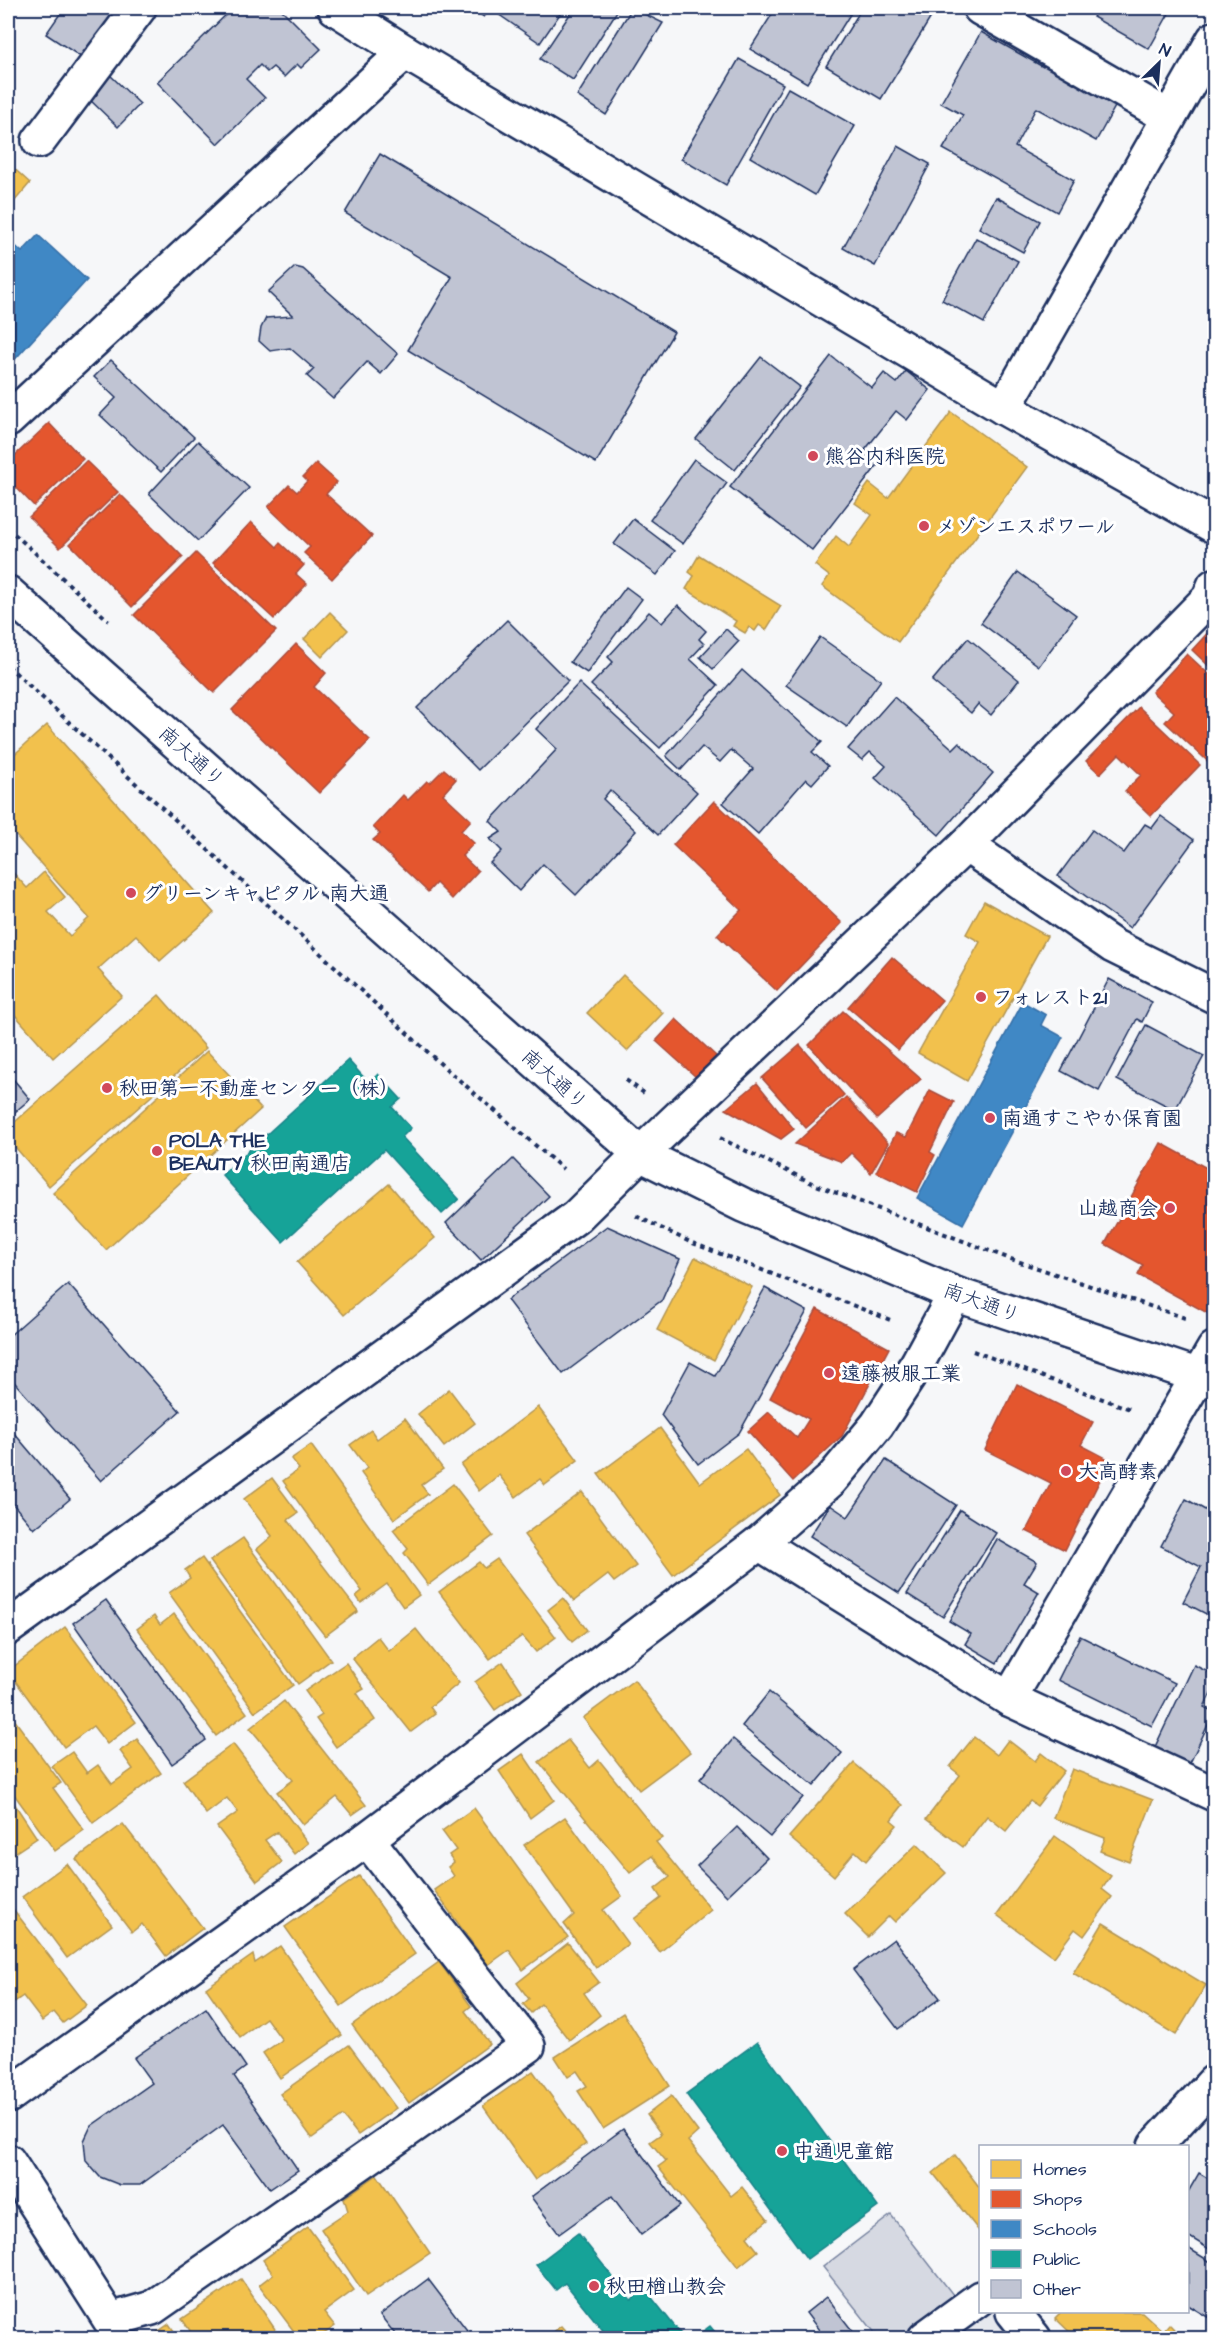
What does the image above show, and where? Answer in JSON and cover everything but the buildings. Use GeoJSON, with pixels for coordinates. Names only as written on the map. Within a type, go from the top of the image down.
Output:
{"type":"FeatureCollection","features":[{"type":"Feature","properties":{"kind":"street"},"geometry":{"type":"LineString","coordinates":[[39,141],[139,8]]}},
{"type":"Feature","properties":{"kind":"street"},"geometry":{"type":"LineString","coordinates":[[335,8],[405,52],[1004,408],[1215,525]]}},
{"type":"Feature","properties":{"kind":"street"},"geometry":{"type":"LineString","coordinates":[[980,8],[1169,117]]}},
{"type":"Feature","properties":{"kind":"street"},"geometry":{"type":"LineString","coordinates":[[1004,408],[1215,39]]}},
{"type":"Feature","properties":{"kind":"street"},"geometry":{"type":"LineString","coordinates":[[8,420],[405,52]]}},
{"type":"Feature","properties":{"kind":"street"},"geometry":{"type":"LineString","coordinates":[[8,1628],[576,1217],[966,845],[1209,598],[1215,586]]}},
{"type":"Feature","properties":{"kind":"street","name":"南大通り"},"geometry":{"type":"LineString","coordinates":[[8,593],[640,1154],[743,1205],[955,1294],[1209,1369]]}},
{"type":"Feature","properties":{"kind":"street"},"geometry":{"type":"LineString","coordinates":[[966,845],[1113,946],[1215,996]]}},
{"type":"Feature","properties":{"kind":"street"},"geometry":{"type":"LineString","coordinates":[[8,2096],[367,1839],[759,1543],[831,1480],[877,1425],[917,1364],[955,1294]]}},
{"type":"Feature","properties":{"kind":"street"},"geometry":{"type":"LineString","coordinates":[[1010,1699],[1209,1369]]}},
{"type":"Feature","properties":{"kind":"street"},"geometry":{"type":"LineString","coordinates":[[759,1543],[1010,1699],[1215,1794]]}},
{"type":"Feature","properties":{"kind":"street"},"geometry":{"type":"LineString","coordinates":[[8,2161],[110,2320],[152,2308],[528,2046],[367,1839]]}},
{"type":"Feature","properties":{"kind":"street"},"geometry":{"type":"LineString","coordinates":[[1156,2145],[1215,2082]]}},
{"type":"Feature","properties":{"kind":"street"},"geometry":{"type":"LineString","coordinates":[[925,2338],[979,2299]]}},
{"type":"Feature","properties":{"kind":"street"},"geometry":{"type":"LineString","coordinates":[[1014,2313],[1034,2338]]}},
{"type":"Feature","properties":{"kind":"path"},"geometry":{"type":"LineString","coordinates":[[9,531],[117,628]]}},
{"type":"Feature","properties":{"kind":"path"},"geometry":{"type":"LineString","coordinates":[[624,1079],[679,1118],[816,1185],[1008,1258],[1193,1320]]}},
{"type":"Feature","properties":{"kind":"shaded area"},"geometry":{"type":"Polygon","coordinates":[[[891,2215],[954,2296],[899,2338],[879,2338],[823,2267],[891,2215]]]}},
{"type":"Feature","properties":{"kind":"shaded area"},"geometry":{"type":"Polygon","coordinates":[[[979,2313],[1014,2313],[1034,2338],[932,2338],[979,2313]]]}},
{"type":"Feature","properties":{"kind":"place","name":"熊谷内科医院"},"geometry":{"type":"Point","coordinates":[813,456]}},
{"type":"Feature","properties":{"kind":"place","name":"メゾンエスポワール"},"geometry":{"type":"Point","coordinates":[924,526]}},
{"type":"Feature","properties":{"kind":"place","name":"グリーンキャピタル 南大通"},"geometry":{"type":"Point","coordinates":[131,893]}},
{"type":"Feature","properties":{"kind":"place","name":"フォレスト21"},"geometry":{"type":"Point","coordinates":[981,997]}},
{"type":"Feature","properties":{"kind":"place","name":"秋田第一不動産センター（株）"},"geometry":{"type":"Point","coordinates":[107,1088]}},
{"type":"Feature","properties":{"kind":"place","name":"南通すこやか保育園"},"geometry":{"type":"Point","coordinates":[990,1118]}},
{"type":"Feature","properties":{"kind":"place","name":"POLA THE BEAUTY 秋田南通店"},"geometry":{"type":"Point","coordinates":[157,1151]}},
{"type":"Feature","properties":{"kind":"place","name":"山越商会"},"geometry":{"type":"Point","coordinates":[1170,1208]}},
{"type":"Feature","properties":{"kind":"place","name":"遠藤被服工業"},"geometry":{"type":"Point","coordinates":[829,1373]}},
{"type":"Feature","properties":{"kind":"place","name":"大高酵素"},"geometry":{"type":"Point","coordinates":[1066,1471]}},
{"type":"Feature","properties":{"kind":"place","name":"中通児童館"},"geometry":{"type":"Point","coordinates":[782,2151]}},
{"type":"Feature","properties":{"kind":"place","name":"秋田楢山教会"},"geometry":{"type":"Point","coordinates":[594,2286]}}]}
